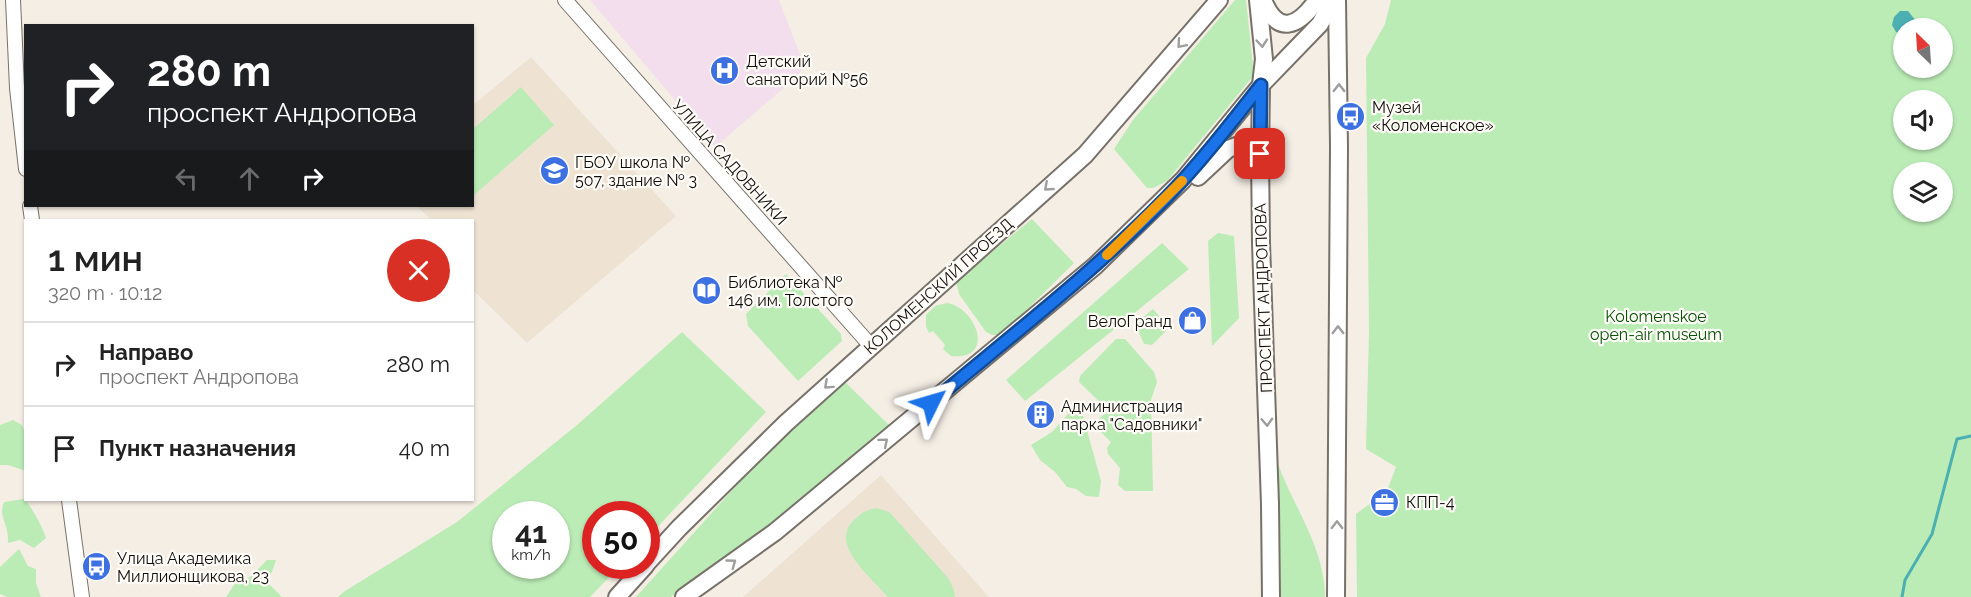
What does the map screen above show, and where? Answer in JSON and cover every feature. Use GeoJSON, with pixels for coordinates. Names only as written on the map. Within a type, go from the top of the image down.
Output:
{"type":"FeatureCollection","features":[{"type":"Feature","properties":{"kind":"main road","name":"КОЛОМЕНСКИЙ ПРОЕЗД"},"geometry":{"type":"LineString","coordinates":[[660,549],[678,528],[786,423],[1085,155],[1219,0]]}},
{"type":"Feature","properties":{"kind":"main road","name":"ПРОСПЕКТ АНДРОПОВА"},"geometry":{"type":"LineString","coordinates":[[1258,0],[1264,58],[1261,85],[1260,184],[1271,597]]}},
{"type":"Feature","properties":{"kind":"main road"},"geometry":{"type":"LineString","coordinates":[[1263,0],[1272,16],[1277,21],[1286,24],[1300,20],[1317,0]]}},
{"type":"Feature","properties":{"kind":"main road"},"geometry":{"type":"LineString","coordinates":[[684,597],[775,532],[1095,266],[1168,196],[1216,142],[1261,85],[1320,24],[1335,0]]}},
{"type":"Feature","properties":{"kind":"main road"},"geometry":{"type":"LineString","coordinates":[[1335,0],[1339,158],[1336,597]]}},
{"type":"Feature","properties":{"kind":"main road"},"geometry":{"type":"LineString","coordinates":[[1168,196],[1180,194],[1228,149],[1242,144],[1252,155],[1260,184]]}},
{"type":"Feature","properties":{"kind":"main road","name":"КОЛОМЕНСКИЙ ПРОЕЗД"},"geometry":{"type":"LineString","coordinates":[[617,597],[633,579]]}},
{"type":"Feature","properties":{"kind":"street"},"geometry":{"type":"LineString","coordinates":[[13,0],[15,63],[24,150]]}},
{"type":"Feature","properties":{"kind":"street","name":"УЛИЦА САДОВНИКИ"},"geometry":{"type":"LineString","coordinates":[[565,0],[871,346]]}},
{"type":"Feature","properties":{"kind":"street"},"geometry":{"type":"LineString","coordinates":[[69,501],[82,597]]}},
{"type":"Feature","properties":{"kind":"shaded area","name":"Детский санаторий №56"},"geometry":{"type":"Polygon","coordinates":[[[590,0],[779,0],[804,65],[799,75],[715,147],[590,0]]]}},
{"type":"Feature","properties":{"kind":"shaded area","name":"ГБОУ школа № 507, здание № 3"},"geometry":{"type":"Polygon","coordinates":[[[531,57],[676,216],[527,343],[474,291],[474,219],[430,219],[418,207],[474,207],[474,104],[531,57]]]}},
{"type":"Feature","properties":{"kind":"shaded area"},"geometry":{"type":"Polygon","coordinates":[[[881,475],[989,597],[743,597],[881,475]]]}},
{"type":"Feature","properties":{"kind":"green space"},"geometry":{"type":"Polygon","coordinates":[[[1235,0],[1246,0],[1254,75],[1167,181],[1153,188],[1147,188],[1114,149],[1133,120],[1235,0]]]}},
{"type":"Feature","properties":{"kind":"green space","name":"Kolomenskoe open-air museum"},"geometry":{"type":"Polygon","coordinates":[[[1391,0],[1971,0],[1971,597],[1357,597],[1356,514],[1387,491],[1396,467],[1366,449],[1369,331],[1366,58],[1385,24],[1391,0]]]}},
{"type":"Feature","properties":{"kind":"green space"},"geometry":{"type":"Polygon","coordinates":[[[521,87],[554,125],[474,195],[474,128],[521,87]]]}},
{"type":"Feature","properties":{"kind":"green space"},"geometry":{"type":"Polygon","coordinates":[[[1032,219],[1074,263],[1001,335],[992,335],[986,332],[959,294],[956,281],[1032,219]]]}},
{"type":"Feature","properties":{"kind":"green space"},"geometry":{"type":"Polygon","coordinates":[[[1218,233],[1234,236],[1239,318],[1212,346],[1208,241],[1218,233]]]}},
{"type":"Feature","properties":{"kind":"green space"},"geometry":{"type":"Polygon","coordinates":[[[1162,243],[1189,269],[1025,401],[1006,380],[1162,243]]]}},
{"type":"Feature","properties":{"kind":"green space"},"geometry":{"type":"Polygon","coordinates":[[[786,274],[841,334],[842,341],[798,381],[748,326],[746,314],[786,274]]]}},
{"type":"Feature","properties":{"kind":"green space"},"geometry":{"type":"Polygon","coordinates":[[[947,303],[966,314],[977,333],[978,342],[974,350],[965,355],[951,356],[943,349],[945,345],[933,331],[929,333],[926,326],[926,315],[935,306],[947,303]]]}},
{"type":"Feature","properties":{"kind":"green space"},"geometry":{"type":"Polygon","coordinates":[[[1153,309],[1166,323],[1166,331],[1152,345],[1144,344],[1135,324],[1153,309]]]}},
{"type":"Feature","properties":{"kind":"green space"},"geometry":{"type":"Polygon","coordinates":[[[682,332],[766,412],[660,524],[660,501],[582,501],[582,579],[607,579],[590,597],[338,597],[457,522],[577,425],[682,332]]]}},
{"type":"Feature","properties":{"kind":"green space"},"geometry":{"type":"Polygon","coordinates":[[[1116,339],[1125,339],[1154,372],[1157,382],[1151,400],[1153,491],[1125,491],[1118,485],[1120,468],[1108,454],[1107,448],[1111,442],[1096,427],[1098,420],[1108,410],[1079,382],[1080,376],[1116,339]]]}},
{"type":"Feature","properties":{"kind":"green space"},"geometry":{"type":"Polygon","coordinates":[[[845,382],[890,426],[762,530],[671,597],[636,597],[652,579],[660,579],[660,570],[753,467],[845,382]]]}},
{"type":"Feature","properties":{"kind":"green space"},"geometry":{"type":"Polygon","coordinates":[[[1069,413],[1083,416],[1101,481],[1099,497],[1086,496],[1076,489],[1067,487],[1055,472],[1040,460],[1031,445],[1052,432],[1069,413]]]}},
{"type":"Feature","properties":{"kind":"green space"},"geometry":{"type":"Polygon","coordinates":[[[13,420],[22,425],[24,470],[0,465],[0,425],[13,420]]]}},
{"type":"Feature","properties":{"kind":"green space"},"geometry":{"type":"Polygon","coordinates":[[[1278,464],[1314,545],[1324,579],[1325,597],[1281,597],[1278,464]]]}},
{"type":"Feature","properties":{"kind":"green space"},"geometry":{"type":"Polygon","coordinates":[[[24,499],[37,518],[46,538],[34,548],[20,540],[8,543],[2,512],[4,502],[24,499]]]}},
{"type":"Feature","properties":{"kind":"green space"},"geometry":{"type":"Polygon","coordinates":[[[877,508],[889,512],[949,579],[955,597],[888,597],[864,571],[850,551],[846,540],[847,530],[861,514],[877,508]]]}},
{"type":"Feature","properties":{"kind":"green space"},"geometry":{"type":"Polygon","coordinates":[[[19,549],[28,566],[36,569],[36,583],[41,597],[7,597],[0,594],[0,567],[19,549]]]}},
{"type":"Feature","properties":{"kind":"green space"},"geometry":{"type":"Polygon","coordinates":[[[267,560],[276,560],[266,581],[282,597],[226,597],[236,582],[250,577],[267,560]]]}},
{"type":"Feature","properties":{"kind":"water"},"geometry":{"type":"Polygon","coordinates":[[[1900,11],[1908,11],[1914,18],[1894,18],[1900,11]]]}},
{"type":"Feature","properties":{"kind":"waterway"},"geometry":{"type":"LineString","coordinates":[[1902,597],[1905,580],[1932,534],[1957,439],[1971,436]]}},
{"type":"Feature","properties":{"kind":"slow traffic"},"geometry":{"type":"LineString","coordinates":[[1107,255],[1182,181]]}},
{"type":"Feature","properties":{"kind":"place","name":"Детский санаторий №56"},"geometry":{"type":"Point","coordinates":[725,70]}},
{"type":"Feature","properties":{"kind":"place","name":"Музей «Коломенское»"},"geometry":{"type":"Point","coordinates":[1351,116]}},
{"type":"Feature","properties":{"kind":"place","name":"ГБОУ школа № 507, здание № 3"},"geometry":{"type":"Point","coordinates":[554,171]}},
{"type":"Feature","properties":{"kind":"place","name":"Библиотека № 146 им. Толстого"},"geometry":{"type":"Point","coordinates":[707,291]}},
{"type":"Feature","properties":{"kind":"place","name":"ВелоГранд"},"geometry":{"type":"Point","coordinates":[1193,321]}},
{"type":"Feature","properties":{"kind":"place","name":"Администрация парка \"Садовники\""},"geometry":{"type":"Point","coordinates":[1040,415]}},
{"type":"Feature","properties":{"kind":"place","name":"КПП-4"},"geometry":{"type":"Point","coordinates":[1385,502]}},
{"type":"Feature","properties":{"kind":"place","name":"Улица Академика Миллионщикова, 23"},"geometry":{"type":"Point","coordinates":[96,567]}},
{"type":"Feature","properties":{"kind":"route"},"geometry":{"type":"LineString","coordinates":[[931,403],[1095,266],[1143,221],[1216,142],[1261,85],[1260,154]]}}]}
